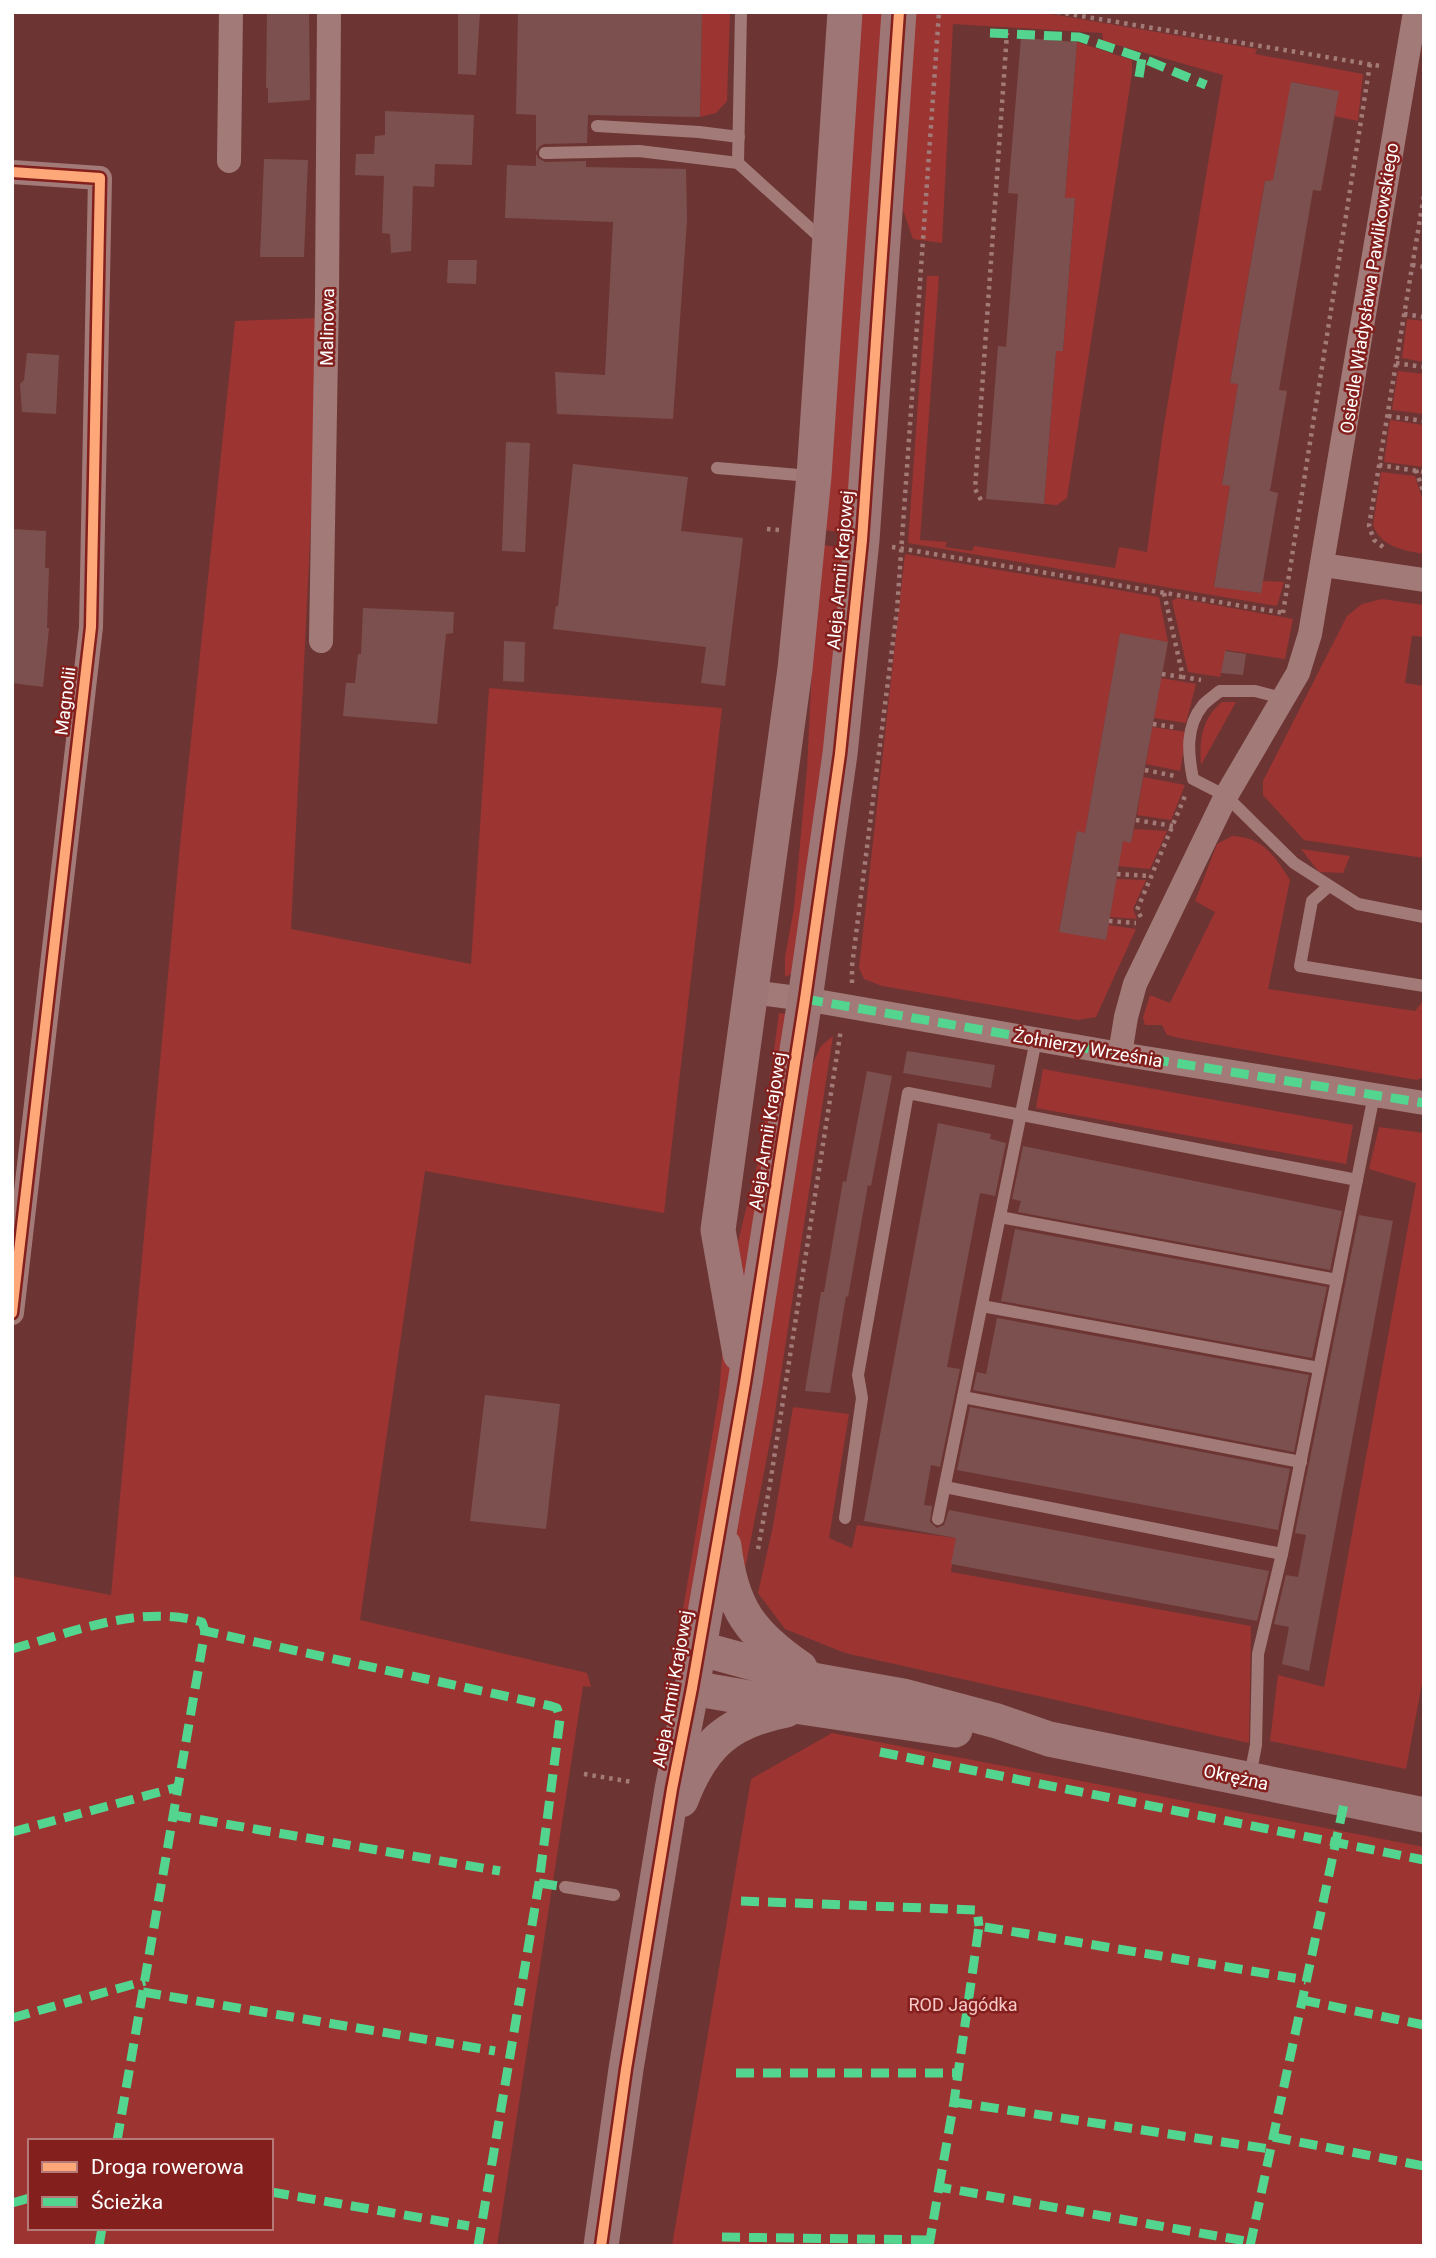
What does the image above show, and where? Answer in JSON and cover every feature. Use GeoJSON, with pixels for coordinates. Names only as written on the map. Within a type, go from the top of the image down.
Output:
{"type":"FeatureCollection","features":[{"type":"Feature","properties":{"kind":"street"},"geometry":{"type":"LineString","coordinates":[[229,160],[231,12]]}},
{"type":"Feature","properties":{"kind":"street","name":"Malinowa"},"geometry":{"type":"LineString","coordinates":[[321,641],[329,12]]}},
{"type":"Feature","properties":{"kind":"street","name":"Aleja Armii Krajowej"},"geometry":{"type":"LineString","coordinates":[[745,1383],[718,1230],[786,742],[809,534],[845,12]]}},
{"type":"Feature","properties":{"kind":"street","name":"Aleja Armii Krajowej"},"geometry":{"type":"LineString","coordinates":[[601,2246],[626,2069],[663,1845],[745,1383],[840,754],[862,540],[899,12]]}},
{"type":"Feature","properties":{"kind":"street","name":"Osiedle Władysława Pawlikowskiego"},"geometry":{"type":"LineString","coordinates":[[1120,1054],[1135,984],[1226,796],[1298,673],[1313,618],[1323,565],[1415,12]]}},
{"type":"Feature","properties":{"kind":"street","name":"Magnolii"},"geometry":{"type":"LineString","coordinates":[[12,172],[100,178],[91,627],[12,1313]]}},
{"type":"Feature","properties":{"kind":"street"},"geometry":{"type":"LineString","coordinates":[[1323,565],[1424,580]]}},
{"type":"Feature","properties":{"kind":"street","name":"Żołnierzy Września"},"geometry":{"type":"LineString","coordinates":[[752,992],[1424,1103]]}},
{"type":"Feature","properties":{"kind":"street"},"geometry":{"type":"LineString","coordinates":[[663,1845],[689,1779],[713,1744],[753,1717],[809,1694],[741,1611],[727,1569],[721,1518]]}},
{"type":"Feature","properties":{"kind":"street","name":"Okrężna"},"geometry":{"type":"LineString","coordinates":[[695,1669],[809,1694],[903,1696],[997,1721],[1049,1739],[1424,1815]]}},
{"type":"Feature","properties":{"kind":"lane"},"geometry":{"type":"LineString","coordinates":[[738,163],[741,12]]}},
{"type":"Feature","properties":{"kind":"lane"},"geometry":{"type":"LineString","coordinates":[[597,126],[739,137]]}},
{"type":"Feature","properties":{"kind":"lane"},"geometry":{"type":"LineString","coordinates":[[545,153],[639,151],[738,163],[829,246]]}},
{"type":"Feature","properties":{"kind":"lane"},"geometry":{"type":"LineString","coordinates":[[717,468],[814,477]]}},
{"type":"Feature","properties":{"kind":"lane"},"geometry":{"type":"LineString","coordinates":[[1282,698],[1255,691],[1220,691],[1203,705],[1187,749],[1193,779],[1226,796],[1294,863],[1358,904],[1424,917]]}},
{"type":"Feature","properties":{"kind":"lane"},"geometry":{"type":"LineString","coordinates":[[1329,886],[1312,901],[1300,966],[1424,986]]}},
{"type":"Feature","properties":{"kind":"lane"},"geometry":{"type":"LineString","coordinates":[[938,1520],[1036,1040]]}},
{"type":"Feature","properties":{"kind":"lane"},"geometry":{"type":"LineString","coordinates":[[845,1518],[862,1398],[858,1375],[908,1093],[1357,1180]]}},
{"type":"Feature","properties":{"kind":"lane"},"geometry":{"type":"LineString","coordinates":[[1250,1780],[1256,1745],[1258,1654],[1282,1555],[1374,1095]]}},
{"type":"Feature","properties":{"kind":"lane"},"geometry":{"type":"LineString","coordinates":[[1000,1217],[1337,1280]]}},
{"type":"Feature","properties":{"kind":"lane"},"geometry":{"type":"LineString","coordinates":[[982,1306],[1319,1368]]}},
{"type":"Feature","properties":{"kind":"lane"},"geometry":{"type":"LineString","coordinates":[[963,1396],[1301,1462]]}},
{"type":"Feature","properties":{"kind":"lane"},"geometry":{"type":"LineString","coordinates":[[945,1487],[1282,1555]]}},
{"type":"Feature","properties":{"kind":"lane"},"geometry":{"type":"LineString","coordinates":[[565,1887],[614,1895]]}},
{"type":"Feature","properties":{"kind":"path"},"geometry":{"type":"LineString","coordinates":[[849,1007],[897,610],[940,12]]}},
{"type":"Feature","properties":{"kind":"path"},"geometry":{"type":"LineString","coordinates":[[1057,12],[1405,70]]}},
{"type":"Feature","properties":{"kind":"path"},"geometry":{"type":"LineString","coordinates":[[981,500],[975,489],[1007,33]]}},
{"type":"Feature","properties":{"kind":"path"},"geometry":{"type":"LineString","coordinates":[[1283,613],[1370,64]]}},
{"type":"Feature","properties":{"kind":"path"},"geometry":{"type":"LineString","coordinates":[[1391,553],[1374,540],[1369,526],[1424,195]]}},
{"type":"Feature","properties":{"kind":"path"},"geometry":{"type":"LineString","coordinates":[[1412,265],[1424,267]]}},
{"type":"Feature","properties":{"kind":"path"},"geometry":{"type":"LineString","coordinates":[[1404,314],[1424,317]]}},
{"type":"Feature","properties":{"kind":"path"},"geometry":{"type":"LineString","coordinates":[[1396,363],[1424,367]]}},
{"type":"Feature","properties":{"kind":"path"},"geometry":{"type":"LineString","coordinates":[[1388,416],[1424,421]]}},
{"type":"Feature","properties":{"kind":"path"},"geometry":{"type":"LineString","coordinates":[[1380,465],[1424,471]]}},
{"type":"Feature","properties":{"kind":"path"},"geometry":{"type":"LineString","coordinates":[[1416,470],[1424,494]]}},
{"type":"Feature","properties":{"kind":"path"},"geometry":{"type":"LineString","coordinates":[[767,529],[809,534]]}},
{"type":"Feature","properties":{"kind":"path"},"geometry":{"type":"LineString","coordinates":[[862,540],[901,549],[1313,618]]}},
{"type":"Feature","properties":{"kind":"path"},"geometry":{"type":"LineString","coordinates":[[1164,593],[1183,677]]}},
{"type":"Feature","properties":{"kind":"path"},"geometry":{"type":"LineString","coordinates":[[1162,674],[1200,680],[1211,698]]}},
{"type":"Feature","properties":{"kind":"path"},"geometry":{"type":"LineString","coordinates":[[1137,910],[1193,779],[1144,770]]}},
{"type":"Feature","properties":{"kind":"path"},"geometry":{"type":"LineString","coordinates":[[1136,820],[1173,826]]}},
{"type":"Feature","properties":{"kind":"path"},"geometry":{"type":"LineString","coordinates":[[1117,874],[1151,876]]}},
{"type":"Feature","properties":{"kind":"path"},"geometry":{"type":"LineString","coordinates":[[1109,921],[1144,923]]}},
{"type":"Feature","properties":{"kind":"path"},"geometry":{"type":"LineString","coordinates":[[584,1774],[632,1782]]}},
{"type":"Feature","properties":{"kind":"green space"},"geometry":{"type":"Polygon","coordinates":[[[702,12],[730,12],[727,101],[716,113],[700,117],[702,12]]]}},
{"type":"Feature","properties":{"kind":"green space"},"geometry":{"type":"Polygon","coordinates":[[[860,12],[885,12],[848,534],[825,530],[860,12]]]}},
{"type":"Feature","properties":{"kind":"green space"},"geometry":{"type":"Polygon","coordinates":[[[914,12],[1039,12],[1257,49],[1255,54],[1363,74],[1358,121],[1334,116],[1338,91],[1292,82],[1273,180],[1265,181],[1230,382],[1238,384],[1222,484],[1230,486],[1214,586],[1260,593],[1263,581],[1284,582],[1277,606],[908,543],[927,276],[939,276],[920,540],[947,542],[945,547],[972,551],[974,546],[1115,568],[1119,547],[1147,552],[1163,431],[1223,75],[1103,41],[1102,33],[953,24],[942,243],[913,239],[903,210],[914,12]]]}},
{"type":"Feature","properties":{"kind":"green space"},"geometry":{"type":"Polygon","coordinates":[[[1077,42],[1132,60],[1132,73],[1067,498],[1057,505],[1044,504],[1056,351],[1063,351],[1075,199],[1065,198],[1077,42]]]}},
{"type":"Feature","properties":{"kind":"green space"},"geometry":{"type":"Polygon","coordinates":[[[321,318],[291,929],[471,964],[489,688],[722,708],[664,1213],[425,1171],[360,1620],[587,1673],[591,1687],[583,1686],[497,2246],[12,2246],[12,1576],[111,1595],[180,845],[235,321],[321,318]]]}},
{"type":"Feature","properties":{"kind":"green space"},"geometry":{"type":"Polygon","coordinates":[[[1407,319],[1424,321],[1424,362],[1402,358],[1407,319]]]}},
{"type":"Feature","properties":{"kind":"green space"},"geometry":{"type":"Polygon","coordinates":[[[1398,371],[1424,374],[1424,414],[1392,410],[1398,371]]]}},
{"type":"Feature","properties":{"kind":"green space"},"geometry":{"type":"Polygon","coordinates":[[[1390,420],[1424,425],[1424,467],[1384,462],[1390,420]]]}},
{"type":"Feature","properties":{"kind":"green space"},"geometry":{"type":"Polygon","coordinates":[[[1381,472],[1415,476],[1424,504],[1424,554],[1387,543],[1373,525],[1381,472]]]}},
{"type":"Feature","properties":{"kind":"green space"},"geometry":{"type":"Polygon","coordinates":[[[823,545],[845,548],[831,712],[793,973],[785,977],[785,957],[794,908],[807,769],[812,667],[823,545]]]}},
{"type":"Feature","properties":{"kind":"green space"},"geometry":{"type":"Polygon","coordinates":[[[905,554],[1159,597],[1168,642],[1120,634],[1085,833],[1077,832],[1059,931],[1106,940],[1108,925],[1136,929],[1096,1017],[1078,1020],[882,986],[864,979],[859,968],[905,554]]]}},
{"type":"Feature","properties":{"kind":"green space"},"geometry":{"type":"Polygon","coordinates":[[[1177,598],[1293,619],[1285,659],[1226,650],[1220,677],[1188,672],[1172,601],[1177,598]]]}},
{"type":"Feature","properties":{"kind":"green space"},"geometry":{"type":"Polygon","coordinates":[[[1382,599],[1424,605],[1424,637],[1412,636],[1405,683],[1424,686],[1424,858],[1304,840],[1263,795],[1263,781],[1347,616],[1362,604],[1382,599]]]}},
{"type":"Feature","properties":{"kind":"green space"},"geometry":{"type":"Polygon","coordinates":[[[1161,678],[1196,684],[1186,723],[1154,718],[1161,678]]]}},
{"type":"Feature","properties":{"kind":"green space"},"geometry":{"type":"Polygon","coordinates":[[[1222,702],[1236,702],[1201,765],[1203,730],[1210,715],[1222,702]]]}},
{"type":"Feature","properties":{"kind":"green space"},"geometry":{"type":"Polygon","coordinates":[[[1152,727],[1187,732],[1180,771],[1146,764],[1152,727]]]}},
{"type":"Feature","properties":{"kind":"green space"},"geometry":{"type":"Polygon","coordinates":[[[1143,777],[1185,785],[1171,820],[1137,815],[1143,777]]]}},
{"type":"Feature","properties":{"kind":"green space"},"geometry":{"type":"Polygon","coordinates":[[[1134,829],[1167,831],[1150,869],[1118,866],[1123,841],[1131,842],[1134,829]]]}},
{"type":"Feature","properties":{"kind":"green space"},"geometry":{"type":"Polygon","coordinates":[[[1232,836],[1252,840],[1267,849],[1290,880],[1268,989],[1415,1011],[1424,1000],[1424,1077],[1417,1080],[1184,1039],[1167,1035],[1162,1025],[1145,1025],[1143,1018],[1150,995],[1170,1003],[1215,912],[1195,901],[1217,844],[1232,836]]]}},
{"type":"Feature","properties":{"kind":"green space"},"geometry":{"type":"Polygon","coordinates":[[[1301,849],[1350,856],[1343,873],[1319,872],[1301,849]]]}},
{"type":"Feature","properties":{"kind":"green space"},"geometry":{"type":"Polygon","coordinates":[[[1116,879],[1146,880],[1133,909],[1137,919],[1110,917],[1116,879]]]}},
{"type":"Feature","properties":{"kind":"green space"},"geometry":{"type":"Polygon","coordinates":[[[779,1013],[786,1014],[692,1619],[684,1622],[682,1615],[719,1395],[728,1281],[760,1154],[779,1013]]]}},
{"type":"Feature","properties":{"kind":"green space"},"geometry":{"type":"Polygon","coordinates":[[[833,1036],[772,1432],[743,1579],[736,1562],[735,1527],[811,1067],[821,1046],[833,1036]]]}},
{"type":"Feature","properties":{"kind":"green space"},"geometry":{"type":"Polygon","coordinates":[[[1043,1069],[1353,1125],[1346,1164],[1036,1108],[1043,1069]]]}},
{"type":"Feature","properties":{"kind":"green space"},"geometry":{"type":"Polygon","coordinates":[[[1379,1127],[1424,1133],[1424,1673],[1406,1769],[1270,1741],[1278,1675],[1324,1687],[1416,1183],[1369,1169],[1379,1127]]]}},
{"type":"Feature","properties":{"kind":"green space"},"geometry":{"type":"Polygon","coordinates":[[[793,1407],[849,1414],[829,1538],[852,1548],[857,1525],[956,1538],[951,1572],[1251,1626],[1249,1743],[845,1653],[785,1629],[758,1593],[773,1526],[793,1407]]]}},
{"type":"Feature","properties":{"kind":"green space","name":"ROD Jagódka"},"geometry":{"type":"Polygon","coordinates":[[[832,1733],[1424,1847],[1424,2246],[672,2246],[751,1779],[832,1733]]]}},
{"type":"Feature","properties":{"kind":"building"},"geometry":{"type":"Polygon","coordinates":[[[267,12],[309,12],[310,100],[268,103],[267,12]]]}},
{"type":"Feature","properties":{"kind":"building"},"geometry":{"type":"Polygon","coordinates":[[[458,12],[480,12],[476,75],[458,74],[458,12]]]}},
{"type":"Feature","properties":{"kind":"building"},"geometry":{"type":"Polygon","coordinates":[[[518,12],[702,12],[700,117],[588,115],[587,143],[544,144],[536,152],[536,115],[516,114],[518,12]]]}},
{"type":"Feature","properties":{"kind":"building"},"geometry":{"type":"Polygon","coordinates":[[[1021,38],[1077,42],[1065,198],[1075,198],[1063,351],[1056,351],[1044,504],[986,499],[998,346],[1006,347],[1018,194],[1008,193],[1021,38]]]}},
{"type":"Feature","properties":{"kind":"building"},"geometry":{"type":"Polygon","coordinates":[[[1291,82],[1339,91],[1321,191],[1313,190],[1279,390],[1287,391],[1270,491],[1278,493],[1261,593],[1214,587],[1230,486],[1222,485],[1238,384],[1230,383],[1265,181],[1273,180],[1291,82]]]}},
{"type":"Feature","properties":{"kind":"building"},"geometry":{"type":"Polygon","coordinates":[[[385,111],[474,115],[472,165],[435,164],[434,187],[413,186],[411,251],[391,253],[390,234],[382,233],[384,176],[355,175],[356,154],[374,154],[375,136],[385,135],[385,111]]]}},
{"type":"Feature","properties":{"kind":"building"},"geometry":{"type":"Polygon","coordinates":[[[536,154],[545,162],[586,161],[586,167],[686,169],[687,220],[673,419],[557,414],[555,372],[605,375],[613,222],[505,218],[507,165],[536,166],[536,154]]]}},
{"type":"Feature","properties":{"kind":"building"},"geometry":{"type":"Polygon","coordinates":[[[264,159],[308,160],[304,257],[260,257],[264,159]]]}},
{"type":"Feature","properties":{"kind":"building"},"geometry":{"type":"Polygon","coordinates":[[[448,260],[477,260],[476,284],[447,283],[448,260]]]}},
{"type":"Feature","properties":{"kind":"building"},"geometry":{"type":"Polygon","coordinates":[[[27,353],[59,355],[56,414],[22,412],[20,384],[24,380],[27,353]]]}},
{"type":"Feature","properties":{"kind":"building"},"geometry":{"type":"Polygon","coordinates":[[[506,442],[530,443],[525,552],[502,551],[506,442]]]}},
{"type":"Feature","properties":{"kind":"building"},"geometry":{"type":"Polygon","coordinates":[[[573,464],[688,477],[681,531],[743,538],[725,686],[701,683],[706,647],[553,629],[558,606],[573,464]]]}},
{"type":"Feature","properties":{"kind":"building"},"geometry":{"type":"Polygon","coordinates":[[[12,529],[46,531],[45,568],[49,568],[49,628],[43,687],[12,683],[12,529]]]}},
{"type":"Feature","properties":{"kind":"building"},"geometry":{"type":"Polygon","coordinates":[[[363,608],[454,612],[453,633],[446,634],[437,724],[343,716],[346,683],[355,683],[358,654],[361,654],[363,608]]]}},
{"type":"Feature","properties":{"kind":"building"},"geometry":{"type":"Polygon","coordinates":[[[1120,633],[1168,642],[1131,843],[1123,841],[1106,940],[1059,932],[1077,831],[1085,833],[1120,633]]]}},
{"type":"Feature","properties":{"kind":"building"},"geometry":{"type":"Polygon","coordinates":[[[504,641],[525,642],[524,682],[503,681],[504,641]]]}},
{"type":"Feature","properties":{"kind":"building"},"geometry":{"type":"Polygon","coordinates":[[[1225,651],[1246,654],[1243,675],[1221,673],[1225,651]]]}},
{"type":"Feature","properties":{"kind":"building"},"geometry":{"type":"Polygon","coordinates":[[[907,1051],[995,1065],[991,1088],[903,1073],[907,1051]]]}},
{"type":"Feature","properties":{"kind":"building"},"geometry":{"type":"Polygon","coordinates":[[[867,1071],[892,1076],[871,1186],[868,1185],[830,1393],[805,1391],[821,1292],[824,1292],[843,1181],[846,1182],[867,1071]]]}},
{"type":"Feature","properties":{"kind":"building"},"geometry":{"type":"Polygon","coordinates":[[[938,1123],[991,1134],[990,1139],[1006,1143],[995,1196],[980,1193],[947,1367],[960,1369],[940,1467],[931,1465],[924,1505],[932,1506],[930,1522],[937,1528],[944,1525],[949,1510],[1269,1571],[1257,1621],[951,1564],[956,1538],[864,1521],[938,1123]]]}},
{"type":"Feature","properties":{"kind":"building"},"geometry":{"type":"Polygon","coordinates":[[[1023,1146],[1342,1211],[1330,1270],[1018,1212],[1021,1201],[1012,1199],[1023,1146]]]}},
{"type":"Feature","properties":{"kind":"building"},"geometry":{"type":"Polygon","coordinates":[[[1359,1215],[1393,1221],[1309,1671],[1282,1664],[1289,1627],[1274,1624],[1286,1575],[1298,1577],[1306,1535],[1295,1533],[1359,1215]]]}},
{"type":"Feature","properties":{"kind":"building"},"geometry":{"type":"Polygon","coordinates":[[[1015,1229],[1327,1287],[1312,1358],[1001,1301],[1015,1229]]]}},
{"type":"Feature","properties":{"kind":"building"},"geometry":{"type":"Polygon","coordinates":[[[997,1318],[1309,1375],[1294,1452],[973,1390],[977,1372],[986,1374],[997,1318]]]}},
{"type":"Feature","properties":{"kind":"building"},"geometry":{"type":"Polygon","coordinates":[[[485,1395],[560,1404],[546,1529],[470,1521],[485,1395]]]}},
{"type":"Feature","properties":{"kind":"building"},"geometry":{"type":"Polygon","coordinates":[[[970,1407],[1290,1469],[1278,1530],[957,1470],[970,1407]]]}},
{"type":"Feature","properties":{"kind":"marked path"},"geometry":{"type":"LineString","coordinates":[[990,33],[1079,37],[1142,58],[1206,85]]}},
{"type":"Feature","properties":{"kind":"marked path"},"geometry":{"type":"LineString","coordinates":[[1139,77],[1142,58]]}},
{"type":"Feature","properties":{"kind":"marked path"},"geometry":{"type":"LineString","coordinates":[[805,999],[1424,1103]]}},
{"type":"Feature","properties":{"kind":"marked path"},"geometry":{"type":"LineString","coordinates":[[12,1649],[83,1628],[131,1618],[179,1617],[202,1622],[205,1631]]}},
{"type":"Feature","properties":{"kind":"marked path"},"geometry":{"type":"LineString","coordinates":[[117,2139],[205,1631],[551,1706],[557,1708],[560,1719],[539,1883],[478,2246]]}},
{"type":"Feature","properties":{"kind":"marked path"},"geometry":{"type":"LineString","coordinates":[[880,1752],[1424,1860]]}},
{"type":"Feature","properties":{"kind":"marked path"},"geometry":{"type":"LineString","coordinates":[[12,1832],[178,1787]]}},
{"type":"Feature","properties":{"kind":"marked path"},"geometry":{"type":"LineString","coordinates":[[1250,2246],[1345,1799]]}},
{"type":"Feature","properties":{"kind":"marked path"},"geometry":{"type":"LineString","coordinates":[[173,1815],[500,1871]]}},
{"type":"Feature","properties":{"kind":"marked path"},"geometry":{"type":"LineString","coordinates":[[539,1883],[565,1887]]}},
{"type":"Feature","properties":{"kind":"marked path"},"geometry":{"type":"LineString","coordinates":[[741,1901],[977,1910],[979,1926]]}},
{"type":"Feature","properties":{"kind":"marked path"},"geometry":{"type":"LineString","coordinates":[[939,2187],[979,1926],[1306,1980]]}},
{"type":"Feature","properties":{"kind":"marked path"},"geometry":{"type":"LineString","coordinates":[[12,2018],[145,1981]]}},
{"type":"Feature","properties":{"kind":"marked path"},"geometry":{"type":"LineString","coordinates":[[143,1992],[495,2051]]}},
{"type":"Feature","properties":{"kind":"marked path"},"geometry":{"type":"LineString","coordinates":[[1302,2000],[1424,2025]]}},
{"type":"Feature","properties":{"kind":"marked path"},"geometry":{"type":"LineString","coordinates":[[736,2073],[958,2073]]}},
{"type":"Feature","properties":{"kind":"marked path"},"geometry":{"type":"LineString","coordinates":[[954,2102],[1270,2149]]}},
{"type":"Feature","properties":{"kind":"marked path"},"geometry":{"type":"LineString","coordinates":[[1273,2137],[1424,2166]]}},
{"type":"Feature","properties":{"kind":"marked path"},"geometry":{"type":"LineString","coordinates":[[929,2246],[939,2187],[1251,2242]]}},
{"type":"Feature","properties":{"kind":"marked path"},"geometry":{"type":"LineString","coordinates":[[273,2192],[469,2226]]}},
{"type":"Feature","properties":{"kind":"marked path"},"geometry":{"type":"LineString","coordinates":[[12,2203],[28,2199]]}},
{"type":"Feature","properties":{"kind":"marked path"},"geometry":{"type":"LineString","coordinates":[[99,2246],[102,2230]]}},
{"type":"Feature","properties":{"kind":"marked path"},"geometry":{"type":"LineString","coordinates":[[722,2237],[930,2240]]}},
{"type":"Feature","properties":{"kind":"cycle path"},"geometry":{"type":"LineString","coordinates":[[601,2246],[626,2069],[672,1789],[745,1383],[840,754],[862,540],[899,12]]}},
{"type":"Feature","properties":{"kind":"cycle path"},"geometry":{"type":"LineString","coordinates":[[12,172],[100,178],[91,627],[12,1313]]}}]}
